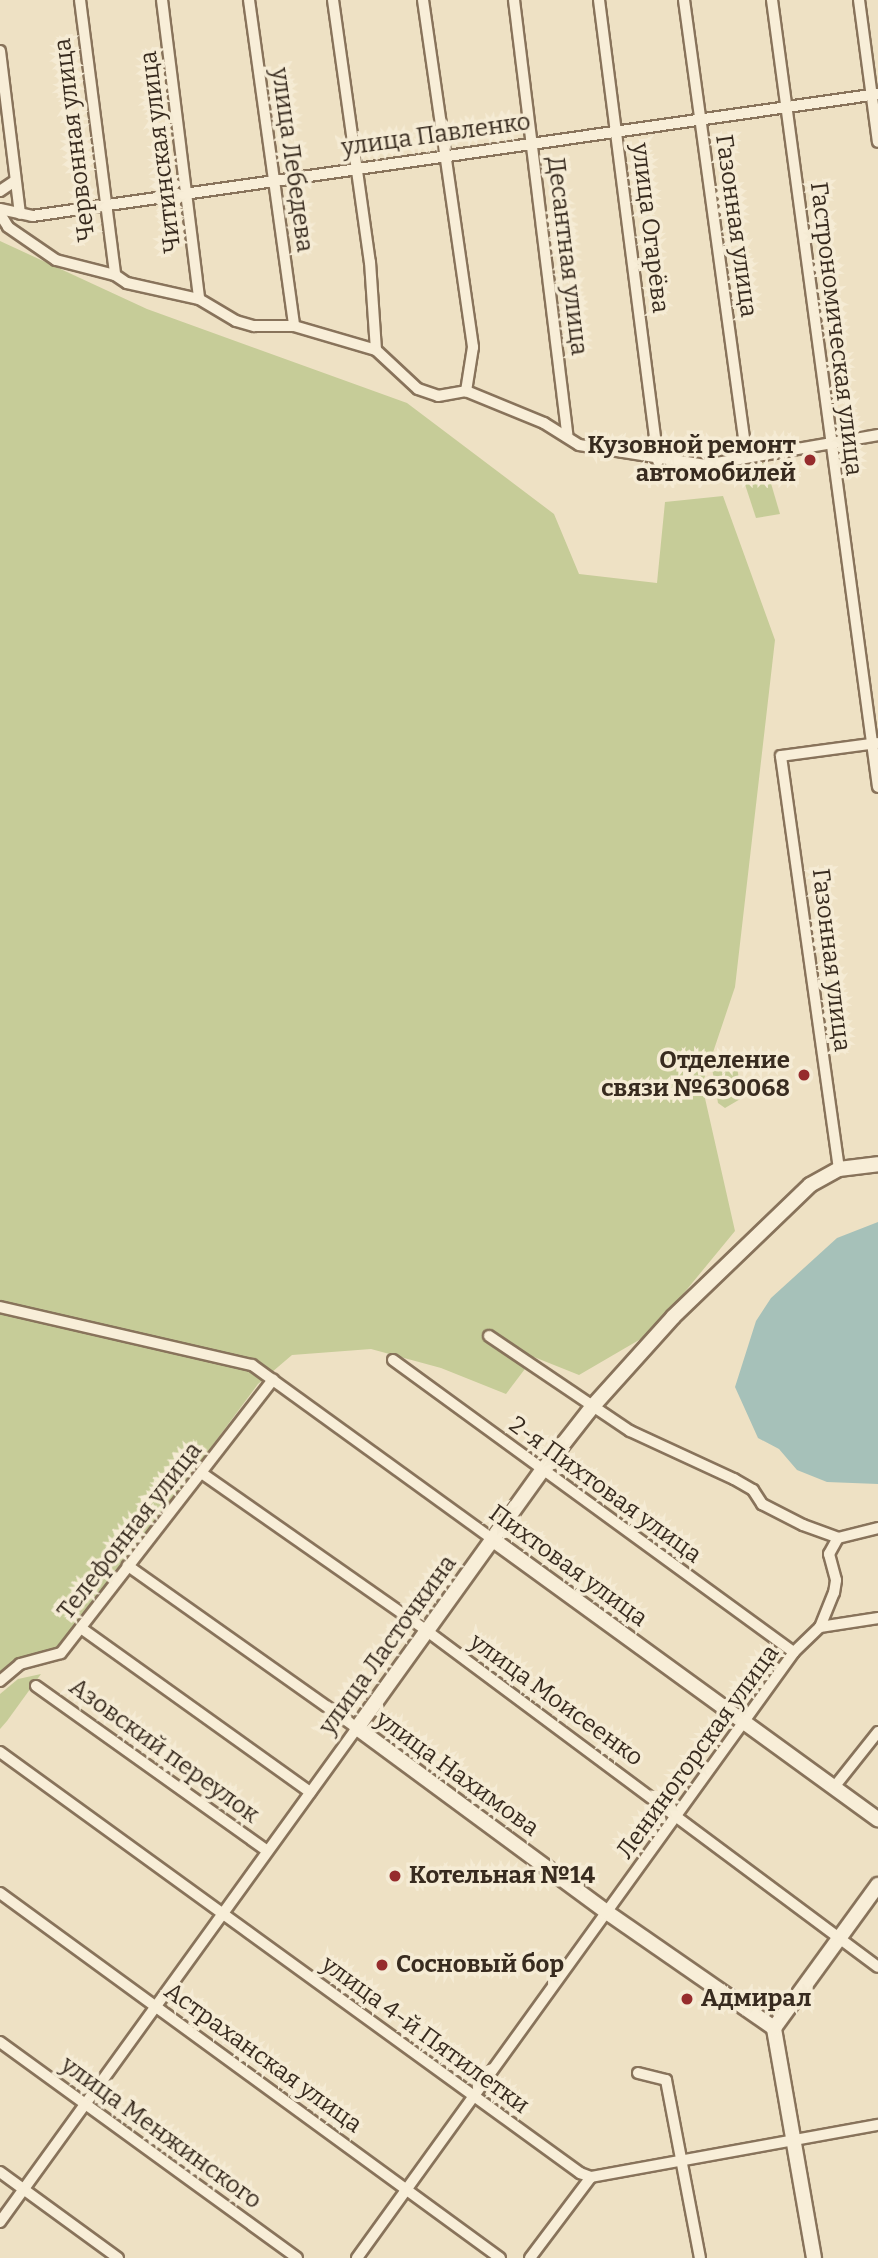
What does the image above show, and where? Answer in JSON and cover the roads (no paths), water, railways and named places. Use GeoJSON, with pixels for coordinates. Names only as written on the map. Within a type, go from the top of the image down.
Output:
{"type":"FeatureCollection","features":[{"type":"Feature","properties":{"kind":"street","name":"Червонная улица"},"geometry":{"type":"LineString","coordinates":[[79,0],[115,275]]}},
{"type":"Feature","properties":{"kind":"street","name":"Читинская улица"},"geometry":{"type":"LineString","coordinates":[[162,0],[188,192],[199,299]]}},
{"type":"Feature","properties":{"kind":"street","name":"улица Лебедева"},"geometry":{"type":"LineString","coordinates":[[249,0],[294,326]]}},
{"type":"Feature","properties":{"kind":"street"},"geometry":{"type":"LineString","coordinates":[[333,0],[356,167],[376,349]]}},
{"type":"Feature","properties":{"kind":"street"},"geometry":{"type":"LineString","coordinates":[[423,0],[473,347],[466,391]]}},
{"type":"Feature","properties":{"kind":"street","name":"Десантная улица"},"geometry":{"type":"LineString","coordinates":[[514,0],[567,434]]}},
{"type":"Feature","properties":{"kind":"street","name":"улица Огарёва"},"geometry":{"type":"LineString","coordinates":[[599,0],[658,461]]}},
{"type":"Feature","properties":{"kind":"street","name":"Газонная улица"},"geometry":{"type":"LineString","coordinates":[[684,0],[747,457]]}},
{"type":"Feature","properties":{"kind":"street","name":"Гастрономическая улица"},"geometry":{"type":"LineString","coordinates":[[772,0],[829,442],[875,743],[878,787]]}},
{"type":"Feature","properties":{"kind":"street"},"geometry":{"type":"LineString","coordinates":[[859,0],[875,95],[878,142]]}},
{"type":"Feature","properties":{"kind":"street"},"geometry":{"type":"LineString","coordinates":[[0,51],[20,214]]}},
{"type":"Feature","properties":{"kind":"street","name":"улица Павленко"},"geometry":{"type":"LineString","coordinates":[[0,212],[20,214],[105,205],[356,167],[875,95]]}},
{"type":"Feature","properties":{"kind":"street"},"geometry":{"type":"LineString","coordinates":[[0,191],[15,181]]}},
{"type":"Feature","properties":{"kind":"street"},"geometry":{"type":"LineString","coordinates":[[0,212],[8,227],[57,260],[115,275],[127,283],[199,299],[245,323],[294,326],[376,349],[418,389],[438,396],[466,391],[567,434],[579,445],[658,461],[713,465],[878,435]]}},
{"type":"Feature","properties":{"kind":"street","name":"Газонная улица"},"geometry":{"type":"LineString","coordinates":[[839,1170],[781,756],[875,743]]}},
{"type":"Feature","properties":{"kind":"street","name":"улица Ласточкина"},"geometry":{"type":"LineString","coordinates":[[0,2222],[492,1539],[593,1406],[783,1206],[839,1170],[878,1164]]}},
{"type":"Feature","properties":{"kind":"street","name":"Пихтовая улица"},"geometry":{"type":"LineString","coordinates":[[0,1307],[228,1356],[273,1380],[878,1819]]}},
{"type":"Feature","properties":{"kind":"street"},"geometry":{"type":"LineString","coordinates":[[489,1336],[630,1430],[734,1479],[753,1490],[762,1504],[803,1525],[838,1538],[878,1528]]}},
{"type":"Feature","properties":{"kind":"street","name":"2-я Пихтовая улица"},"geometry":{"type":"LineString","coordinates":[[393,1360],[794,1652]]}},
{"type":"Feature","properties":{"kind":"street","name":"Телефонная улица"},"geometry":{"type":"LineString","coordinates":[[0,1681],[20,1664],[61,1653],[203,1474],[273,1380]]}},
{"type":"Feature","properties":{"kind":"street","name":"улица Моисеенко"},"geometry":{"type":"LineString","coordinates":[[203,1474],[426,1631],[679,1816],[878,1967]]}},
{"type":"Feature","properties":{"kind":"street"},"geometry":{"type":"LineString","coordinates":[[838,1538],[829,1554],[836,1580],[820,1627],[878,1618]]}},
{"type":"Feature","properties":{"kind":"street","name":"улица Нахимова"},"geometry":{"type":"LineString","coordinates":[[128,1566],[357,1728],[608,1913],[775,2028]]}},
{"type":"Feature","properties":{"kind":"street","name":"Лениногорская улица"},"geometry":{"type":"LineString","coordinates":[[357,2258],[679,1816],[794,1652],[820,1627]]}},
{"type":"Feature","properties":{"kind":"street"},"geometry":{"type":"LineString","coordinates":[[81,1628],[310,1792]]}},
{"type":"Feature","properties":{"kind":"street","name":"Азовский переулок"},"geometry":{"type":"LineString","coordinates":[[36,1686],[267,1851]]}},
{"type":"Feature","properties":{"kind":"street"},"geometry":{"type":"LineString","coordinates":[[835,1786],[878,1732]]}},
{"type":"Feature","properties":{"kind":"street","name":"улица 4-й Пятилетки"},"geometry":{"type":"LineString","coordinates":[[0,1752],[475,2098],[591,2177]]}},
{"type":"Feature","properties":{"kind":"street"},"geometry":{"type":"LineString","coordinates":[[814,2258],[775,2028],[878,1885]]}},
{"type":"Feature","properties":{"kind":"street","name":"Астраханская улица"},"geometry":{"type":"LineString","coordinates":[[0,1893],[500,2258]]}},
{"type":"Feature","properties":{"kind":"street","name":"улица Менжинского"},"geometry":{"type":"LineString","coordinates":[[0,2042],[297,2258]]}},
{"type":"Feature","properties":{"kind":"street"},"geometry":{"type":"LineString","coordinates":[[638,2073],[655,2074],[666,2080],[700,2258]]}},
{"type":"Feature","properties":{"kind":"street"},"geometry":{"type":"LineString","coordinates":[[530,2258],[591,2177],[878,2126]]}},
{"type":"Feature","properties":{"kind":"street"},"geometry":{"type":"LineString","coordinates":[[0,2172],[118,2258]]}},
{"type":"Feature","properties":{"kind":"water"},"geometry":{"type":"Polygon","coordinates":[[[878,1222],[878,1484],[827,1482],[797,1470],[779,1449],[758,1438],[735,1387],[756,1321],[771,1298],[837,1238],[878,1222]]]}},
{"type":"Feature","properties":{"kind":"place","name":"Кузовной ремонт автомобилей"},"geometry":{"type":"Point","coordinates":[810,460]}},
{"type":"Feature","properties":{"kind":"place","name":"Отделение связи №630068"},"geometry":{"type":"Point","coordinates":[804,1075]}},
{"type":"Feature","properties":{"kind":"place","name":"Котельная №14"},"geometry":{"type":"Point","coordinates":[395,1876]}},
{"type":"Feature","properties":{"kind":"place","name":"Сосновый бор"},"geometry":{"type":"Point","coordinates":[382,1965]}},
{"type":"Feature","properties":{"kind":"place","name":"Адмирал"},"geometry":{"type":"Point","coordinates":[687,1999]}}]}
